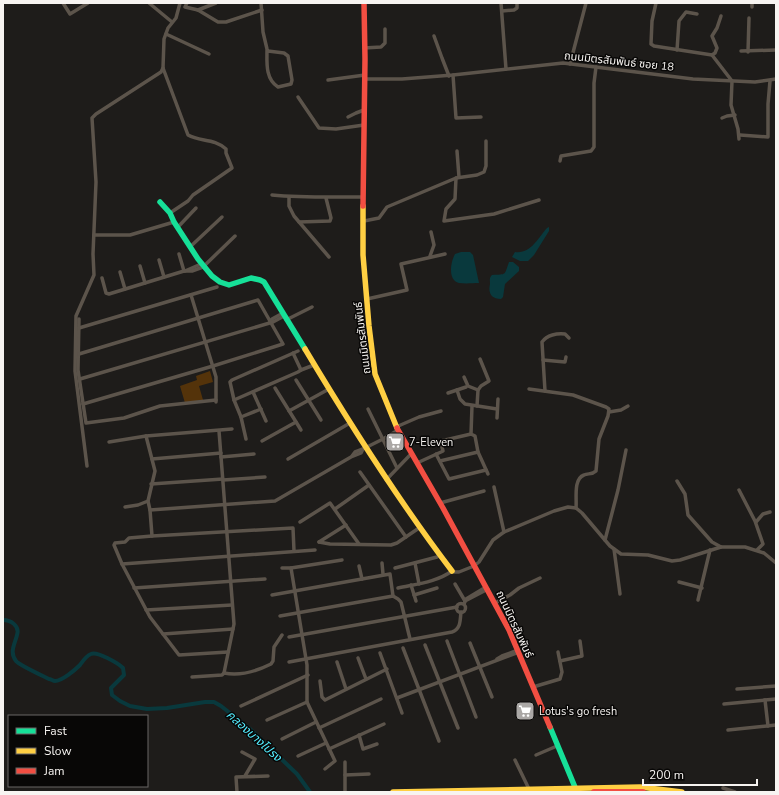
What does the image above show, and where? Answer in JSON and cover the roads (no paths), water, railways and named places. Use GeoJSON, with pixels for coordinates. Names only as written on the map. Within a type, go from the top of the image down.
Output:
{"type":"FeatureCollection","features":[{"type":"Feature","properties":{"kind":"street"},"geometry":{"type":"LineString","coordinates":[[63,3],[70,14],[88,3]]}},
{"type":"Feature","properties":{"kind":"street"},"geometry":{"type":"LineString","coordinates":[[149,3],[172,22]]}},
{"type":"Feature","properties":{"kind":"street"},"geometry":{"type":"LineString","coordinates":[[170,213],[232,168],[226,153],[226,149],[220,144],[211,140],[188,135],[163,68],[164,39],[172,22],[176,18],[180,3]]}},
{"type":"Feature","properties":{"kind":"street"},"geometry":{"type":"LineString","coordinates":[[186,3],[185,8],[198,10],[221,23],[262,10]]}},
{"type":"Feature","properties":{"kind":"street"},"geometry":{"type":"LineString","coordinates":[[198,10],[216,3]]}},
{"type":"Feature","properties":{"kind":"street"},"geometry":{"type":"LineString","coordinates":[[261,3],[268,76],[278,87],[291,84],[292,80],[288,56],[284,53],[268,51],[266,49]]}},
{"type":"Feature","properties":{"kind":"street","name":"ถนนมิตรสัมพันธ์"},"geometry":{"type":"LineString","coordinates":[[364,3],[365,77],[363,255],[368,326],[375,374],[381,392],[398,430],[440,503],[509,630],[576,790]]}},
{"type":"Feature","properties":{"kind":"street"},"geometry":{"type":"LineString","coordinates":[[501,3],[506,69]]}},
{"type":"Feature","properties":{"kind":"street"},"geometry":{"type":"LineString","coordinates":[[502,11],[514,10],[517,8],[517,3]]}},
{"type":"Feature","properties":{"kind":"street"},"geometry":{"type":"LineString","coordinates":[[570,64],[586,3]]}},
{"type":"Feature","properties":{"kind":"street"},"geometry":{"type":"LineString","coordinates":[[656,3],[652,21],[651,44],[654,46],[712,55],[732,81],[731,105],[735,115],[739,137],[768,137],[770,81]]}},
{"type":"Feature","properties":{"kind":"street"},"geometry":{"type":"LineString","coordinates":[[677,50],[679,21],[686,12],[697,14]]}},
{"type":"Feature","properties":{"kind":"street"},"geometry":{"type":"LineString","coordinates":[[712,55],[715,53],[717,48],[712,36],[717,28],[721,16]]}},
{"type":"Feature","properties":{"kind":"street"},"geometry":{"type":"LineString","coordinates":[[748,52],[749,18]]}},
{"type":"Feature","properties":{"kind":"street"},"geometry":{"type":"LineString","coordinates":[[364,48],[381,47],[385,43],[385,29]]}},
{"type":"Feature","properties":{"kind":"street"},"geometry":{"type":"LineString","coordinates":[[166,34],[209,54]]}},
{"type":"Feature","properties":{"kind":"street"},"geometry":{"type":"LineString","coordinates":[[434,36],[442,58],[451,75],[456,118],[481,117]]}},
{"type":"Feature","properties":{"kind":"street"},"geometry":{"type":"LineString","coordinates":[[741,51],[776,50]]}},
{"type":"Feature","properties":{"kind":"street","name":"ถนนมิตรสัมพันธ์ ซอย 18"},"geometry":{"type":"LineString","coordinates":[[328,80],[365,77],[402,79],[570,64],[693,79],[755,82],[776,79]]}},
{"type":"Feature","properties":{"kind":"street"},"geometry":{"type":"LineString","coordinates":[[560,161],[561,156],[591,151],[594,147],[594,83],[596,67]]}},
{"type":"Feature","properties":{"kind":"street"},"geometry":{"type":"LineString","coordinates":[[87,466],[75,371],[76,316],[94,275],[95,164],[92,118],[161,72],[163,68]]}},
{"type":"Feature","properties":{"kind":"street"},"geometry":{"type":"LineString","coordinates":[[298,97],[319,128],[336,129],[364,125]]}},
{"type":"Feature","properties":{"kind":"street"},"geometry":{"type":"LineString","coordinates":[[348,117],[364,110]]}},
{"type":"Feature","properties":{"kind":"street"},"geometry":{"type":"LineString","coordinates":[[722,118],[735,115]]}},
{"type":"Feature","properties":{"kind":"street"},"geometry":{"type":"LineString","coordinates":[[364,221],[379,218],[387,207],[458,177],[477,175],[484,172],[486,166],[486,141]]}},
{"type":"Feature","properties":{"kind":"street"},"geometry":{"type":"LineString","coordinates":[[457,151],[458,177],[455,199],[446,209],[444,221],[494,214],[539,200]]}},
{"type":"Feature","properties":{"kind":"street"},"geometry":{"type":"LineString","coordinates":[[272,195],[326,198],[364,197]]}},
{"type":"Feature","properties":{"kind":"street"},"geometry":{"type":"LineString","coordinates":[[289,197],[289,206],[299,222],[329,256]]}},
{"type":"Feature","properties":{"kind":"street"},"geometry":{"type":"LineString","coordinates":[[299,222],[330,221],[331,218],[326,198]]}},
{"type":"Feature","properties":{"kind":"street"},"geometry":{"type":"LineString","coordinates":[[160,202],[170,213],[190,247],[202,265],[212,276],[228,285],[251,278],[260,279],[264,282],[350,423],[364,449],[419,528],[452,571]]}},
{"type":"Feature","properties":{"kind":"street"},"geometry":{"type":"LineString","coordinates":[[178,227],[196,208]]}},
{"type":"Feature","properties":{"kind":"street"},"geometry":{"type":"LineString","coordinates":[[190,247],[222,217]]}},
{"type":"Feature","properties":{"kind":"street"},"geometry":{"type":"LineString","coordinates":[[94,235],[130,235],[174,222]]}},
{"type":"Feature","properties":{"kind":"street"},"geometry":{"type":"LineString","coordinates":[[430,256],[434,245],[431,232]]}},
{"type":"Feature","properties":{"kind":"street"},"geometry":{"type":"LineString","coordinates":[[102,278],[106,293],[109,294],[184,271],[192,271],[202,265],[235,236]]}},
{"type":"Feature","properties":{"kind":"street"},"geometry":{"type":"LineString","coordinates":[[179,254],[184,271]]}},
{"type":"Feature","properties":{"kind":"street"},"geometry":{"type":"LineString","coordinates":[[367,299],[407,290],[401,264],[430,256],[445,254]]}},
{"type":"Feature","properties":{"kind":"street"},"geometry":{"type":"LineString","coordinates":[[159,260],[164,277]]}},
{"type":"Feature","properties":{"kind":"street"},"geometry":{"type":"LineString","coordinates":[[140,266],[145,283]]}},
{"type":"Feature","properties":{"kind":"street"},"geometry":{"type":"LineString","coordinates":[[120,272],[125,289]]}},
{"type":"Feature","properties":{"kind":"street"},"geometry":{"type":"LineString","coordinates":[[79,328],[217,287]]}},
{"type":"Feature","properties":{"kind":"street"},"geometry":{"type":"LineString","coordinates":[[79,319],[78,370],[86,423],[124,418],[160,406],[216,401],[216,377],[191,295]]}},
{"type":"Feature","properties":{"kind":"street"},"geometry":{"type":"LineString","coordinates":[[79,354],[258,300],[283,344],[83,404]]}},
{"type":"Feature","properties":{"kind":"street"},"geometry":{"type":"LineString","coordinates":[[80,379],[270,322],[312,307]]}},
{"type":"Feature","properties":{"kind":"street"},"geometry":{"type":"LineString","coordinates":[[545,390],[542,342],[547,337],[563,333],[569,338]]}},
{"type":"Feature","properties":{"kind":"street"},"geometry":{"type":"LineString","coordinates":[[246,439],[241,417],[234,400],[231,384],[232,380],[298,351]]}},
{"type":"Feature","properties":{"kind":"street"},"geometry":{"type":"LineString","coordinates":[[293,353],[300,370]]}},
{"type":"Feature","properties":{"kind":"street"},"geometry":{"type":"LineString","coordinates":[[543,360],[565,362],[566,357]]}},
{"type":"Feature","properties":{"kind":"street"},"geometry":{"type":"LineString","coordinates":[[471,434],[478,390],[489,381],[480,359]]}},
{"type":"Feature","properties":{"kind":"street"},"geometry":{"type":"LineString","coordinates":[[234,400],[313,364]]}},
{"type":"Feature","properties":{"kind":"street"},"geometry":{"type":"LineString","coordinates":[[464,377],[468,386],[478,390]]}},
{"type":"Feature","properties":{"kind":"street"},"geometry":{"type":"LineString","coordinates":[[296,380],[321,420]]}},
{"type":"Feature","properties":{"kind":"street"},"geometry":{"type":"LineString","coordinates":[[448,393],[466,387]]}},
{"type":"Feature","properties":{"kind":"street"},"geometry":{"type":"LineString","coordinates":[[275,388],[300,430]]}},
{"type":"Feature","properties":{"kind":"street"},"geometry":{"type":"LineString","coordinates":[[289,411],[328,388]]}},
{"type":"Feature","properties":{"kind":"street"},"geometry":{"type":"LineString","coordinates":[[529,389],[573,395],[609,409],[599,439],[596,471],[593,474],[582,476],[578,481],[576,508]]}},
{"type":"Feature","properties":{"kind":"street"},"geometry":{"type":"LineString","coordinates":[[457,390],[462,402],[468,405],[497,409]]}},
{"type":"Feature","properties":{"kind":"street"},"geometry":{"type":"LineString","coordinates":[[253,392],[266,421]]}},
{"type":"Feature","properties":{"kind":"street"},"geometry":{"type":"LineString","coordinates":[[497,418],[498,399]]}},
{"type":"Feature","properties":{"kind":"street"},"geometry":{"type":"LineString","coordinates":[[609,412],[621,410],[628,406]]}},
{"type":"Feature","properties":{"kind":"street"},"geometry":{"type":"LineString","coordinates":[[241,417],[261,409]]}},
{"type":"Feature","properties":{"kind":"street"},"geometry":{"type":"LineString","coordinates":[[368,409],[397,468]]}},
{"type":"Feature","properties":{"kind":"street"},"geometry":{"type":"LineString","coordinates":[[150,510],[275,501],[351,457],[355,452],[384,439],[419,417],[441,411]]}},
{"type":"Feature","properties":{"kind":"street"},"geometry":{"type":"LineString","coordinates":[[262,441],[296,422]]}},
{"type":"Feature","properties":{"kind":"street"},"geometry":{"type":"LineString","coordinates":[[288,459],[350,423]]}},
{"type":"Feature","properties":{"kind":"street"},"geometry":{"type":"LineString","coordinates":[[109,442],[146,436],[232,429]]}},
{"type":"Feature","properties":{"kind":"street"},"geometry":{"type":"LineString","coordinates":[[219,431],[233,629],[224,673]]}},
{"type":"Feature","properties":{"kind":"street"},"geometry":{"type":"LineString","coordinates":[[436,454],[449,479],[487,472],[478,452],[475,436],[471,434]]}},
{"type":"Feature","properties":{"kind":"street"},"geometry":{"type":"LineString","coordinates":[[417,463],[443,451],[441,441],[471,434]]}},
{"type":"Feature","properties":{"kind":"street"},"geometry":{"type":"LineString","coordinates":[[146,436],[155,471],[148,501],[152,536]]}},
{"type":"Feature","properties":{"kind":"street"},"geometry":{"type":"LineString","coordinates":[[605,540],[618,490],[626,450]]}},
{"type":"Feature","properties":{"kind":"street"},"geometry":{"type":"LineString","coordinates":[[440,461],[478,452]]}},
{"type":"Feature","properties":{"kind":"street"},"geometry":{"type":"LineString","coordinates":[[152,459],[254,454]]}},
{"type":"Feature","properties":{"kind":"street"},"geometry":{"type":"LineString","coordinates":[[386,480],[411,454]]}},
{"type":"Feature","properties":{"kind":"street"},"geometry":{"type":"LineString","coordinates":[[360,472],[406,537]]}},
{"type":"Feature","properties":{"kind":"street"},"geometry":{"type":"LineString","coordinates":[[151,484],[265,477]]}},
{"type":"Feature","properties":{"kind":"street"},"geometry":{"type":"LineString","coordinates":[[677,482],[685,494],[688,516],[712,542],[721,547]]}},
{"type":"Feature","properties":{"kind":"street"},"geometry":{"type":"LineString","coordinates":[[335,509],[369,485]]}},
{"type":"Feature","properties":{"kind":"street"},"geometry":{"type":"LineString","coordinates":[[494,487],[504,532]]}},
{"type":"Feature","properties":{"kind":"street"},"geometry":{"type":"LineString","coordinates":[[739,490],[756,522],[763,544],[757,550]]}},
{"type":"Feature","properties":{"kind":"street"},"geometry":{"type":"LineString","coordinates":[[440,503],[484,491]]}},
{"type":"Feature","properties":{"kind":"street"},"geometry":{"type":"LineString","coordinates":[[125,507],[138,505],[148,501]]}},
{"type":"Feature","properties":{"kind":"street"},"geometry":{"type":"LineString","coordinates":[[300,522],[330,503],[359,544]]}},
{"type":"Feature","properties":{"kind":"street"},"geometry":{"type":"LineString","coordinates":[[398,588],[433,580],[452,571],[459,572],[474,566],[479,562],[493,540],[504,532],[562,508],[576,508],[614,549],[622,554],[648,555],[672,561],[680,560],[721,547],[745,547],[764,553],[776,563]]}},
{"type":"Feature","properties":{"kind":"street"},"geometry":{"type":"LineString","coordinates":[[756,522],[763,514],[770,512]]}},
{"type":"Feature","properties":{"kind":"street"},"geometry":{"type":"LineString","coordinates":[[346,524],[319,542],[330,544],[391,545],[397,543],[419,528]]}},
{"type":"Feature","properties":{"kind":"street"},"geometry":{"type":"LineString","coordinates":[[228,652],[179,655],[146,610],[122,564],[114,545],[115,543],[126,542],[129,538],[152,536],[292,528],[294,551]]}},
{"type":"Feature","properties":{"kind":"street"},"geometry":{"type":"LineString","coordinates":[[614,549],[620,594]]}},
{"type":"Feature","properties":{"kind":"street"},"geometry":{"type":"LineString","coordinates":[[122,564],[315,550]]}},
{"type":"Feature","properties":{"kind":"street"},"geometry":{"type":"LineString","coordinates":[[698,600],[710,550]]}},
{"type":"Feature","properties":{"kind":"street"},"geometry":{"type":"LineString","coordinates":[[395,568],[437,557]]}},
{"type":"Feature","properties":{"kind":"street"},"geometry":{"type":"LineString","coordinates":[[282,568],[342,560]]}},
{"type":"Feature","properties":{"kind":"street"},"geometry":{"type":"LineString","coordinates":[[382,563],[383,574]]}},
{"type":"Feature","properties":{"kind":"street"},"geometry":{"type":"LineString","coordinates":[[414,563],[419,584]]}},
{"type":"Feature","properties":{"kind":"street"},"geometry":{"type":"LineString","coordinates":[[359,566],[362,579]]}},
{"type":"Feature","properties":{"kind":"street"},"geometry":{"type":"LineString","coordinates":[[291,568],[306,658],[308,675],[307,702],[335,761],[325,769]]}},
{"type":"Feature","properties":{"kind":"street"},"geometry":{"type":"LineString","coordinates":[[272,595],[383,574],[390,574],[392,596]]}},
{"type":"Feature","properties":{"kind":"street"},"geometry":{"type":"LineString","coordinates":[[495,603],[519,588],[540,578]]}},
{"type":"Feature","properties":{"kind":"street"},"geometry":{"type":"LineString","coordinates":[[134,588],[266,579]]}},
{"type":"Feature","properties":{"kind":"street"},"geometry":{"type":"LineString","coordinates":[[679,582],[702,588]]}},
{"type":"Feature","properties":{"kind":"street"},"geometry":{"type":"LineString","coordinates":[[455,584],[466,606],[466,609],[461,612]]}},
{"type":"Feature","properties":{"kind":"street"},"geometry":{"type":"LineString","coordinates":[[411,585],[416,601]]}},
{"type":"Feature","properties":{"kind":"street"},"geometry":{"type":"LineString","coordinates":[[414,595],[437,588]]}},
{"type":"Feature","properties":{"kind":"street"},"geometry":{"type":"LineString","coordinates":[[289,637],[457,607],[459,604],[487,588]]}},
{"type":"Feature","properties":{"kind":"street"},"geometry":{"type":"LineString","coordinates":[[280,616],[392,596],[401,602],[410,639]]}},
{"type":"Feature","properties":{"kind":"street"},"geometry":{"type":"LineString","coordinates":[[146,610],[232,605]]}},
{"type":"Feature","properties":{"kind":"street"},"geometry":{"type":"LineString","coordinates":[[289,662],[455,631],[459,626],[461,612],[457,607]]}},
{"type":"Feature","properties":{"kind":"street"},"geometry":{"type":"LineString","coordinates":[[163,634],[233,629]]}},
{"type":"Feature","properties":{"kind":"street"},"geometry":{"type":"LineString","coordinates":[[192,677],[222,675],[224,673],[232,675],[241,674],[271,664],[273,661],[274,647],[282,635]]}},
{"type":"Feature","properties":{"kind":"street"},"geometry":{"type":"LineString","coordinates":[[447,641],[476,717]]}},
{"type":"Feature","properties":{"kind":"street"},"geometry":{"type":"LineString","coordinates":[[560,661],[582,656],[580,641]]}},
{"type":"Feature","properties":{"kind":"street"},"geometry":{"type":"LineString","coordinates":[[470,643],[492,697]]}},
{"type":"Feature","properties":{"kind":"street"},"geometry":{"type":"LineString","coordinates":[[425,645],[458,728]]}},
{"type":"Feature","properties":{"kind":"street"},"geometry":{"type":"LineString","coordinates":[[403,648],[439,741]]}},
{"type":"Feature","properties":{"kind":"street"},"geometry":{"type":"LineString","coordinates":[[397,698],[518,651]]}},
{"type":"Feature","properties":{"kind":"street"},"geometry":{"type":"LineString","coordinates":[[533,687],[560,679],[562,672],[558,652]]}},
{"type":"Feature","properties":{"kind":"street"},"geometry":{"type":"LineString","coordinates":[[380,653],[402,713]]}},
{"type":"Feature","properties":{"kind":"street"},"geometry":{"type":"LineString","coordinates":[[358,658],[366,679]]}},
{"type":"Feature","properties":{"kind":"street"},"geometry":{"type":"LineString","coordinates":[[336,662],[346,689]]}},
{"type":"Feature","properties":{"kind":"street"},"geometry":{"type":"LineString","coordinates":[[320,681],[322,697],[325,700],[387,669]]}},
{"type":"Feature","properties":{"kind":"street"},"geometry":{"type":"LineString","coordinates":[[241,706],[308,675]]}},
{"type":"Feature","properties":{"kind":"street"},"geometry":{"type":"LineString","coordinates":[[737,688],[776,686]]}},
{"type":"Feature","properties":{"kind":"street"},"geometry":{"type":"LineString","coordinates":[[319,728],[381,699]]}},
{"type":"Feature","properties":{"kind":"street"},"geometry":{"type":"LineString","coordinates":[[724,704],[776,699]]}},
{"type":"Feature","properties":{"kind":"street"},"geometry":{"type":"LineString","coordinates":[[765,700],[768,726]]}},
{"type":"Feature","properties":{"kind":"street"},"geometry":{"type":"LineString","coordinates":[[267,720],[307,702]]}},
{"type":"Feature","properties":{"kind":"street"},"geometry":{"type":"LineString","coordinates":[[282,739],[316,722]]}},
{"type":"Feature","properties":{"kind":"street"},"geometry":{"type":"LineString","coordinates":[[329,749],[384,724]]}},
{"type":"Feature","properties":{"kind":"street"},"geometry":{"type":"LineString","coordinates":[[728,730],[776,725]]}},
{"type":"Feature","properties":{"kind":"street"},"geometry":{"type":"LineString","coordinates":[[358,735],[363,749],[377,744]]}},
{"type":"Feature","properties":{"kind":"street"},"geometry":{"type":"LineString","coordinates":[[298,756],[326,743]]}},
{"type":"Feature","properties":{"kind":"street"},"geometry":{"type":"LineString","coordinates":[[536,755],[557,746]]}},
{"type":"Feature","properties":{"kind":"street"},"geometry":{"type":"LineString","coordinates":[[242,752],[255,759],[245,776]]}},
{"type":"Feature","properties":{"kind":"street"},"geometry":{"type":"LineString","coordinates":[[515,760],[530,789]]}},
{"type":"Feature","properties":{"kind":"street"},"geometry":{"type":"LineString","coordinates":[[345,762],[345,792]]}},
{"type":"Feature","properties":{"kind":"street"},"geometry":{"type":"LineString","coordinates":[[345,775],[370,774]]}},
{"type":"Feature","properties":{"kind":"street"},"geometry":{"type":"LineString","coordinates":[[237,792],[236,776],[268,776]]}},
{"type":"Feature","properties":{"kind":"street"},"geometry":{"type":"LineString","coordinates":[[590,792],[592,789],[599,787]]}},
{"type":"Feature","properties":{"kind":"street"},"geometry":{"type":"LineString","coordinates":[[393,792],[548,788],[576,790],[599,787],[682,792]]}},
{"type":"Feature","properties":{"kind":"street"},"geometry":{"type":"LineString","coordinates":[[548,788],[559,792]]}},
{"type":"Feature","properties":{"kind":"street"},"geometry":{"type":"LineString","coordinates":[[724,788],[735,792]]}},
{"type":"Feature","properties":{"kind":"street"},"geometry":{"type":"LineString","coordinates":[[505,789],[516,792]]}},
{"type":"Feature","properties":{"kind":"street"},"geometry":{"type":"LineString","coordinates":[[632,792],[633,789],[642,789]]}},
{"type":"Feature","properties":{"kind":"street"},"geometry":{"type":"LineString","coordinates":[[594,792],[642,789]]}},
{"type":"Feature","properties":{"kind":"water"},"geometry":{"type":"Polygon","coordinates":[[[549,227],[549,231],[534,255],[528,261],[520,261],[512,257],[515,252],[521,252],[530,248],[549,227]]]}},
{"type":"Feature","properties":{"kind":"water"},"geometry":{"type":"Polygon","coordinates":[[[470,252],[473,255],[479,283],[459,283],[453,278],[451,274],[452,261],[455,254],[470,252]]]}},
{"type":"Feature","properties":{"kind":"water"},"geometry":{"type":"Polygon","coordinates":[[[509,262],[513,262],[519,267],[519,271],[505,284],[503,297],[501,299],[495,298],[490,293],[490,277],[492,275],[500,275],[504,273],[509,262]]]}},
{"type":"Feature","properties":{"kind":"waterway","name":"คลองบางโปรง"},"geometry":{"type":"LineString","coordinates":[[3,620],[12,622],[16,626],[18,632],[13,651],[16,661],[26,668],[49,679],[58,681],[72,672],[88,656],[91,654],[98,654],[117,663],[123,668],[124,675],[111,688],[112,695],[130,706],[147,709],[214,702],[250,729],[297,774],[310,792]]}},
{"type":"Feature","properties":{"kind":"place","name":"7-Eleven"},"geometry":{"type":"Point","coordinates":[395,442]}},
{"type":"Feature","properties":{"kind":"place","name":"Lotus's go fresh"},"geometry":{"type":"Point","coordinates":[525,711]}}]}
